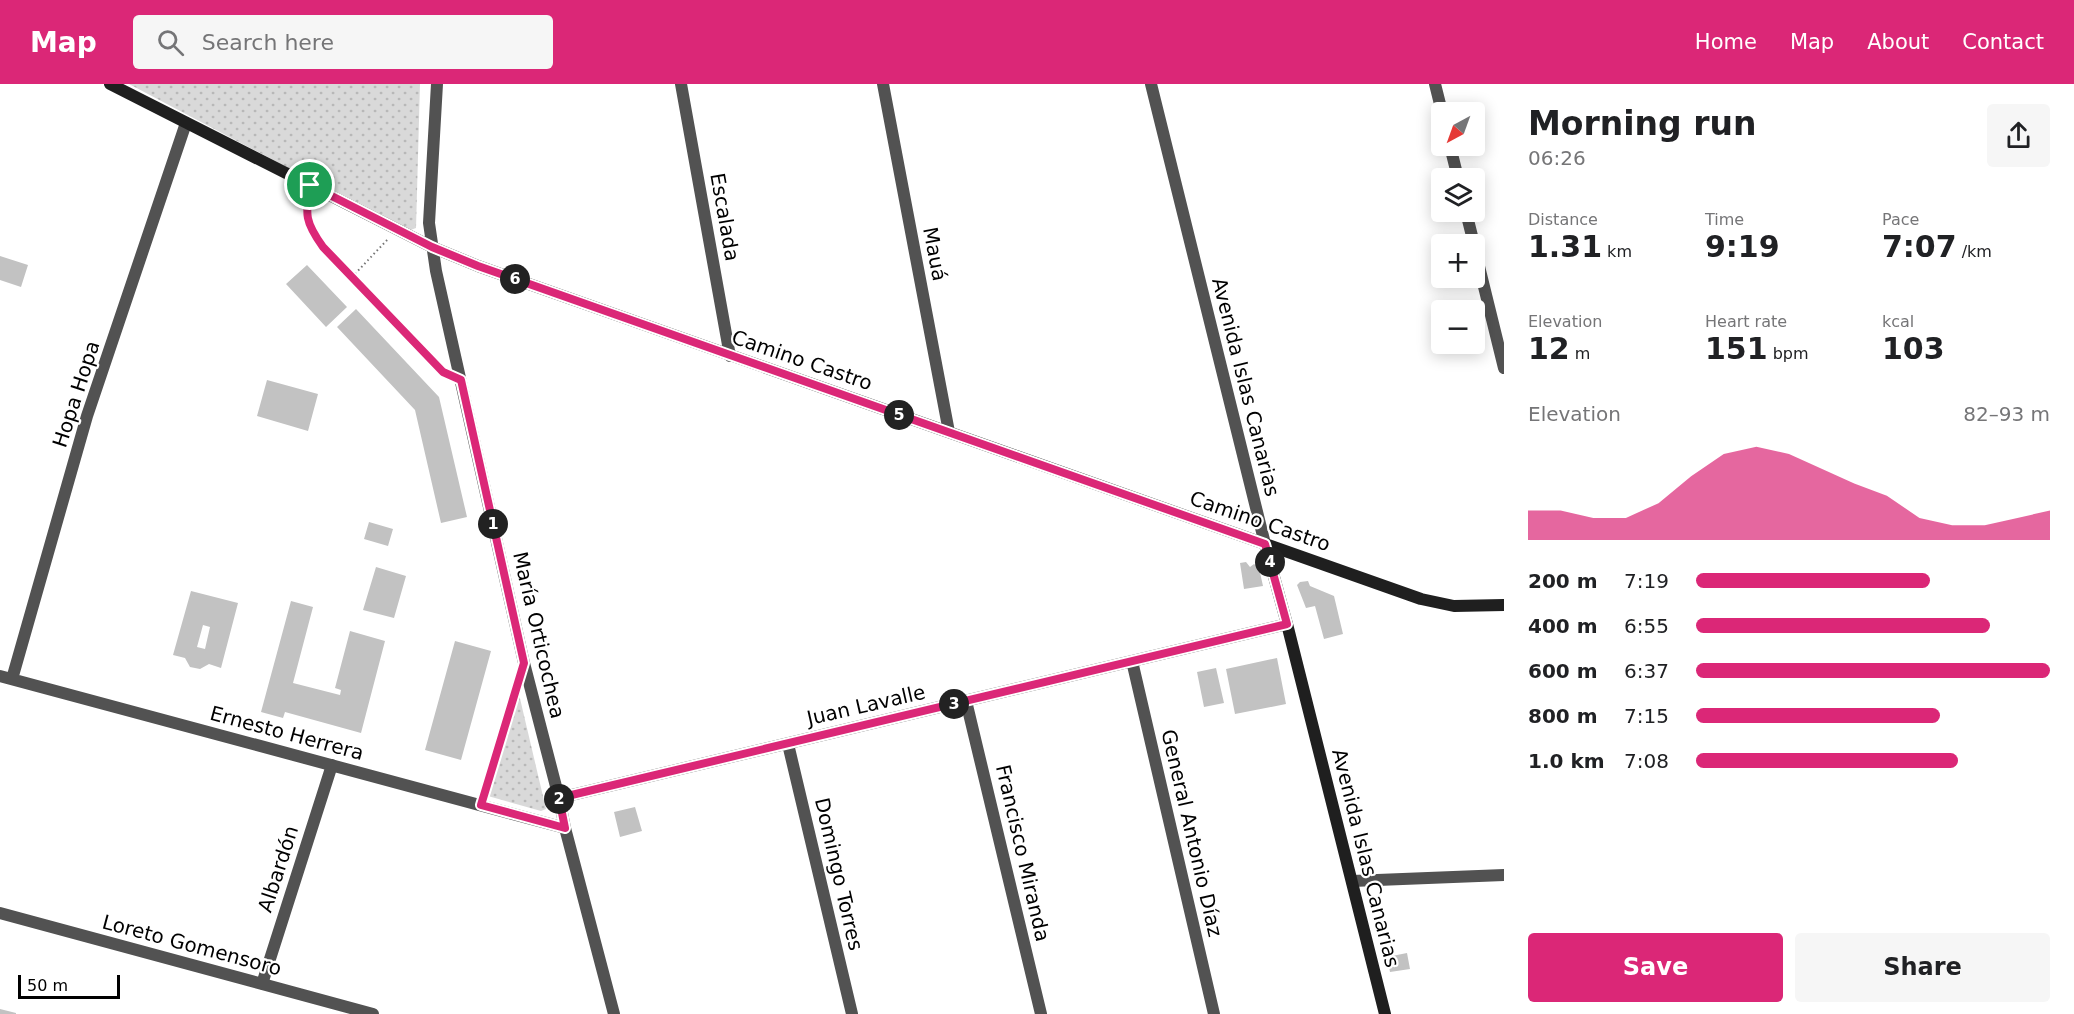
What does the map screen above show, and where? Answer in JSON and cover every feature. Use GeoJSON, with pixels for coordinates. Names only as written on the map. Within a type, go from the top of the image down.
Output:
{"type":"FeatureCollection","features":[{"type":"Feature","properties":{"kind":"street","name":"Camino Castro"},"geometry":{"type":"LineString","coordinates":[[110,84],[432,247],[478,266],[1436,603],[1454,606],[1504,605]]}},
{"type":"Feature","properties":{"kind":"street","name":"María Orticochea"},"geometry":{"type":"LineString","coordinates":[[437,84],[429,223],[432,247],[524,663],[614,1014]]}},
{"type":"Feature","properties":{"kind":"street","name":"Escalada"},"geometry":{"type":"LineString","coordinates":[[681,84],[730,356]]}},
{"type":"Feature","properties":{"kind":"street","name":"Mauá"},"geometry":{"type":"LineString","coordinates":[[883,84],[949,432]]}},
{"type":"Feature","properties":{"kind":"street","name":"Avenida Islas Canarias"},"geometry":{"type":"LineString","coordinates":[[1150,84],[1384,1014]]}},
{"type":"Feature","properties":{"kind":"street"},"geometry":{"type":"LineString","coordinates":[[1435,84],[1440,102]]}},
{"type":"Feature","properties":{"kind":"street","name":"Hopa Hopa"},"geometry":{"type":"LineString","coordinates":[[6,678],[87,416],[186,123]]}},
{"type":"Feature","properties":{"kind":"street"},"geometry":{"type":"LineString","coordinates":[[1484,288],[1504,368]]}},
{"type":"Feature","properties":{"kind":"street","name":"Juan Lavalle"},"geometry":{"type":"LineString","coordinates":[[559,798],[1287,624]]}},
{"type":"Feature","properties":{"kind":"street","name":"General Antonio Díaz"},"geometry":{"type":"LineString","coordinates":[[1132,661],[1214,1014]]}},
{"type":"Feature","properties":{"kind":"street","name":"Ernesto Herrera"},"geometry":{"type":"LineString","coordinates":[[6,678],[565,828]]}},
{"type":"Feature","properties":{"kind":"street","name":"Francisco Miranda"},"geometry":{"type":"LineString","coordinates":[[966,701],[1041,1014]]}},
{"type":"Feature","properties":{"kind":"street","name":"Domingo Torres"},"geometry":{"type":"LineString","coordinates":[[788,744],[852,1014]]}},
{"type":"Feature","properties":{"kind":"street","name":"Albardón"},"geometry":{"type":"LineString","coordinates":[[262,984],[332,765]]}},
{"type":"Feature","properties":{"kind":"street"},"geometry":{"type":"LineString","coordinates":[[1352,881],[1504,875]]}},
{"type":"Feature","properties":{"kind":"street","name":"Loreto Gomensoro"},"geometry":{"type":"LineString","coordinates":[[0,913],[373,1014]]}},
{"type":"Feature","properties":{"kind":"path"},"geometry":{"type":"LineString","coordinates":[[310,185],[305,210],[312,232],[323,247],[443,372],[461,380]]}},
{"type":"Feature","properties":{"kind":"path"},"geometry":{"type":"LineString","coordinates":[[352,277],[398,230]]}},
{"type":"Feature","properties":{"kind":"path"},"geometry":{"type":"LineString","coordinates":[[481,805],[518,685]]}},
{"type":"Feature","properties":{"kind":"shaded area"},"geometry":{"type":"Polygon","coordinates":[[[129,84],[420,84],[416,228],[408,231],[129,84]]]}},
{"type":"Feature","properties":{"kind":"shaded area"},"geometry":{"type":"Polygon","coordinates":[[[518,690],[546,809],[541,811],[488,796],[518,690]]]}},
{"type":"Feature","properties":{"kind":"building"},"geometry":{"type":"Polygon","coordinates":[[[0,256],[28,265],[21,287],[0,280],[0,256]]]}},
{"type":"Feature","properties":{"kind":"building"},"geometry":{"type":"Polygon","coordinates":[[[307,265],[347,307],[326,327],[286,284],[307,265]]]}},
{"type":"Feature","properties":{"kind":"building"},"geometry":{"type":"Polygon","coordinates":[[[356,309],[439,397],[467,517],[441,523],[415,410],[337,327],[356,309]]]}},
{"type":"Feature","properties":{"kind":"building"},"geometry":{"type":"Polygon","coordinates":[[[267,380],[318,394],[308,431],[257,416],[267,380]]]}},
{"type":"Feature","properties":{"kind":"building"},"geometry":{"type":"Polygon","coordinates":[[[369,522],[393,529],[388,546],[364,539],[369,522]]]}},
{"type":"Feature","properties":{"kind":"building"},"geometry":{"type":"Polygon","coordinates":[[[1246,562],[1250,567],[1254,564],[1259,568],[1263,586],[1244,589],[1240,563],[1246,562]]]}},
{"type":"Feature","properties":{"kind":"building"},"geometry":{"type":"Polygon","coordinates":[[[376,567],[406,576],[394,618],[363,610],[376,567]]]}},
{"type":"Feature","properties":{"kind":"building"},"geometry":{"type":"Polygon","coordinates":[[[1308,581],[1310,586],[1334,596],[1343,634],[1324,639],[1315,606],[1306,608],[1297,585],[1308,581]]]}},
{"type":"Feature","properties":{"kind":"building"},"geometry":{"type":"Polygon","coordinates":[[[191,591],[238,603],[221,668],[209,664],[200,669],[190,667],[185,658],[173,655],[191,591]],[[203,625],[197,647],[205,649],[210,627],[203,625]]]}},
{"type":"Feature","properties":{"kind":"building"},"geometry":{"type":"Polygon","coordinates":[[[291,601],[313,607],[293,683],[340,695],[341,690],[335,688],[350,631],[385,641],[361,733],[285,712],[283,718],[261,712],[291,601]]]}},
{"type":"Feature","properties":{"kind":"building"},"geometry":{"type":"Polygon","coordinates":[[[455,641],[491,651],[461,760],[425,750],[455,641]]]}},
{"type":"Feature","properties":{"kind":"building"},"geometry":{"type":"Polygon","coordinates":[[[1277,658],[1286,704],[1235,714],[1226,669],[1277,658]]]}},
{"type":"Feature","properties":{"kind":"building"},"geometry":{"type":"Polygon","coordinates":[[[1216,668],[1224,703],[1204,707],[1197,672],[1216,668]]]}},
{"type":"Feature","properties":{"kind":"building"},"geometry":{"type":"Polygon","coordinates":[[[635,807],[642,831],[620,837],[614,812],[635,807]]]}},
{"type":"Feature","properties":{"kind":"building"},"geometry":{"type":"Polygon","coordinates":[[[1407,953],[1410,969],[1390,972],[1387,957],[1407,953]]]}},
{"type":"Feature","properties":{"kind":"building"},"geometry":{"type":"Polygon","coordinates":[[[0,1009],[16,1013],[16,1014],[0,1014],[0,1009]]]}},
{"type":"Feature","properties":{"kind":"route"},"geometry":{"type":"LineString","coordinates":[[310,185],[432,247],[478,266],[1265,544],[1287,624],[559,798],[565,828],[481,805],[524,663],[461,380],[443,372],[323,247],[312,232],[305,210],[310,185]]}}]}
